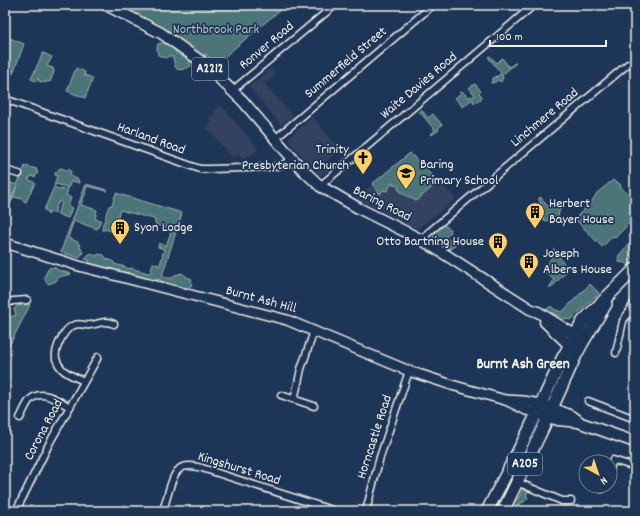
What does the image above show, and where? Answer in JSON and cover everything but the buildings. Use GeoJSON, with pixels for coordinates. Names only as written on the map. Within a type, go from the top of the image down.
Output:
{"type":"FeatureCollection","features":[{"type":"Feature","properties":{"kind":"highway","name":"A205"},"geometry":{"type":"LineString","coordinates":[[503,511],[550,412],[583,321],[635,269]]}},
{"type":"Feature","properties":{"kind":"highway","name":"A205"},"geometry":{"type":"LineString","coordinates":[[487,511],[528,432],[538,409],[577,341],[613,292]]}},
{"type":"Feature","properties":{"kind":"main road","name":"Baring Road"},"geometry":{"type":"LineString","coordinates":[[106,5],[161,33],[202,62],[233,90],[302,169],[320,186],[360,209],[422,240],[534,311],[553,321],[577,341]]}},
{"type":"Feature","properties":{"kind":"main road","name":"Baring Road"},"geometry":{"type":"LineString","coordinates":[[534,311],[537,317],[564,340],[577,341]]}},
{"type":"Feature","properties":{"kind":"main road","name":"Baring Road"},"geometry":{"type":"LineString","coordinates":[[553,321],[572,325],[583,321]]}},
{"type":"Feature","properties":{"kind":"main road","name":"Burnt Ash Hill"},"geometry":{"type":"LineString","coordinates":[[538,409],[550,412],[567,421],[581,423],[635,442]]}},
{"type":"Feature","properties":{"kind":"street","name":"Ronver Road"},"geometry":{"type":"LineString","coordinates":[[233,90],[335,5]]}},
{"type":"Feature","properties":{"kind":"street","name":"Summerfield Street"},"geometry":{"type":"LineString","coordinates":[[275,139],[433,5]]}},
{"type":"Feature","properties":{"kind":"street","name":"Waite Davies Road"},"geometry":{"type":"LineString","coordinates":[[320,186],[534,5]]}},
{"type":"Feature","properties":{"kind":"street","name":"Linchmere Road"},"geometry":{"type":"LineString","coordinates":[[422,240],[428,233],[498,173],[628,64],[633,64]]}},
{"type":"Feature","properties":{"kind":"street","name":"Harland Road"},"geometry":{"type":"LineString","coordinates":[[5,98],[203,169],[273,167],[284,164],[293,159]]}},
{"type":"Feature","properties":{"kind":"street"},"geometry":{"type":"LineString","coordinates":[[5,170],[19,174]]}},
{"type":"Feature","properties":{"kind":"street","name":"Burnt Ash Hill"},"geometry":{"type":"LineString","coordinates":[[5,243],[94,270],[286,320],[409,371],[482,394],[505,400],[523,401],[538,409]]}},
{"type":"Feature","properties":{"kind":"street"},"geometry":{"type":"LineString","coordinates":[[5,304],[27,300]]}},
{"type":"Feature","properties":{"kind":"street"},"geometry":{"type":"LineString","coordinates":[[616,353],[623,321],[635,302]]}},
{"type":"Feature","properties":{"kind":"street"},"geometry":{"type":"LineString","coordinates":[[84,381],[62,369],[56,360],[58,347],[64,334],[71,327],[80,324],[90,325],[106,322],[114,324]]}},
{"type":"Feature","properties":{"kind":"street"},"geometry":{"type":"LineString","coordinates":[[294,399],[301,369],[314,331]]}},
{"type":"Feature","properties":{"kind":"street","name":"Corona Road"},"geometry":{"type":"LineString","coordinates":[[16,511],[43,459],[50,442],[98,357]]}},
{"type":"Feature","properties":{"kind":"street","name":"Horncastle Road"},"geometry":{"type":"LineString","coordinates":[[366,511],[380,457],[409,371]]}},
{"type":"Feature","properties":{"kind":"street"},"geometry":{"type":"LineString","coordinates":[[20,418],[29,401],[36,395],[45,395],[70,407]]}},
{"type":"Feature","properties":{"kind":"street"},"geometry":{"type":"LineString","coordinates":[[281,395],[314,406]]}},
{"type":"Feature","properties":{"kind":"street"},"geometry":{"type":"LineString","coordinates":[[588,401],[635,419]]}},
{"type":"Feature","properties":{"kind":"street"},"geometry":{"type":"LineString","coordinates":[[618,462],[635,467]]}},
{"type":"Feature","properties":{"kind":"street","name":"Kingshurst Road"},"geometry":{"type":"LineString","coordinates":[[163,511],[173,477],[180,468],[191,466],[202,468],[335,511]]}},
{"type":"Feature","properties":{"kind":"street"},"geometry":{"type":"LineString","coordinates":[[517,482],[562,502],[571,501]]}},
{"type":"Feature","properties":{"kind":"shaded area"},"geometry":{"type":"Polygon","coordinates":[[[271,69],[276,74],[265,84],[293,116],[281,125],[249,87],[271,69]]]}},
{"type":"Feature","properties":{"kind":"shaded area"},"geometry":{"type":"Polygon","coordinates":[[[221,105],[258,148],[251,156],[249,155],[243,159],[238,154],[235,159],[207,127],[212,122],[209,118],[215,113],[213,111],[221,105]]]}},
{"type":"Feature","properties":{"kind":"shaded area"},"geometry":{"type":"Polygon","coordinates":[[[313,117],[340,149],[324,163],[329,169],[322,175],[319,175],[288,140],[289,137],[313,117]]]}},
{"type":"Feature","properties":{"kind":"shaded area","name":"Baring Primary School"},"geometry":{"type":"Polygon","coordinates":[[[410,153],[456,199],[417,229],[355,198],[410,153]]]}},
{"type":"Feature","properties":{"kind":"green space","name":"Northbrook Park"},"geometry":{"type":"Polygon","coordinates":[[[106,5],[286,5],[217,63],[205,54],[206,56],[204,59],[158,35],[155,36],[154,31],[106,5]]]}},
{"type":"Feature","properties":{"kind":"green space"},"geometry":{"type":"Polygon","coordinates":[[[7,37],[24,44],[13,74],[13,70],[8,68],[6,68],[5,71],[5,42],[7,37]]]}},
{"type":"Feature","properties":{"kind":"green space"},"geometry":{"type":"Polygon","coordinates":[[[168,43],[174,48],[176,53],[183,57],[185,56],[189,58],[191,66],[179,70],[176,68],[173,57],[169,56],[166,58],[158,55],[158,44],[168,43]]]}},
{"type":"Feature","properties":{"kind":"green space"},"geometry":{"type":"Polygon","coordinates":[[[43,53],[52,57],[47,66],[53,68],[54,72],[50,82],[47,81],[46,83],[38,81],[39,79],[36,81],[31,79],[43,53]]]}},
{"type":"Feature","properties":{"kind":"green space"},"geometry":{"type":"Polygon","coordinates":[[[490,56],[497,63],[502,58],[509,67],[516,63],[502,75],[503,77],[501,82],[498,80],[491,83],[494,77],[497,76],[496,78],[501,73],[488,57],[490,56]]]}},
{"type":"Feature","properties":{"kind":"green space"},"geometry":{"type":"Polygon","coordinates":[[[76,68],[85,72],[84,75],[93,78],[85,98],[67,91],[76,68]]]}},
{"type":"Feature","properties":{"kind":"green space"},"geometry":{"type":"Polygon","coordinates":[[[475,84],[481,91],[479,93],[482,96],[481,99],[474,103],[473,100],[471,100],[463,107],[455,98],[462,91],[469,98],[470,96],[472,97],[475,95],[469,88],[475,84]]]}},
{"type":"Feature","properties":{"kind":"green space"},"geometry":{"type":"Polygon","coordinates":[[[421,109],[428,118],[433,114],[442,125],[438,128],[439,130],[432,135],[431,134],[435,130],[419,111],[421,109]]]}},
{"type":"Feature","properties":{"kind":"green space"},"geometry":{"type":"Polygon","coordinates":[[[410,153],[438,182],[416,201],[400,192],[401,191],[398,189],[399,187],[392,183],[387,191],[383,190],[380,194],[372,184],[410,153]]]}},
{"type":"Feature","properties":{"kind":"green space"},"geometry":{"type":"Polygon","coordinates":[[[25,166],[37,169],[36,171],[38,172],[36,176],[31,176],[28,179],[35,183],[26,202],[22,199],[14,197],[10,204],[25,166]]]}},
{"type":"Feature","properties":{"kind":"green space"},"geometry":{"type":"Polygon","coordinates":[[[60,168],[66,170],[69,169],[71,172],[70,176],[78,179],[79,183],[71,181],[66,195],[71,198],[68,206],[72,208],[68,218],[57,214],[62,203],[59,201],[55,214],[50,212],[48,215],[48,212],[44,210],[54,187],[61,190],[67,187],[57,184],[54,186],[57,176],[55,173],[60,168]]]}},
{"type":"Feature","properties":{"kind":"green space"},"geometry":{"type":"Polygon","coordinates":[[[613,180],[621,185],[620,187],[630,195],[634,190],[633,188],[635,188],[635,217],[615,238],[613,236],[602,247],[575,219],[592,201],[597,193],[613,180]]]}},
{"type":"Feature","properties":{"kind":"green space"},"geometry":{"type":"Polygon","coordinates":[[[5,181],[17,185],[9,203],[5,201],[5,181]]]}},
{"type":"Feature","properties":{"kind":"green space"},"geometry":{"type":"Polygon","coordinates":[[[86,184],[107,191],[87,186],[86,194],[81,205],[97,210],[95,219],[101,220],[97,229],[75,221],[73,223],[68,238],[78,242],[83,253],[79,258],[61,251],[86,184]]]}},
{"type":"Feature","properties":{"kind":"green space"},"geometry":{"type":"Polygon","coordinates":[[[116,193],[182,213],[162,276],[166,278],[173,278],[175,275],[182,273],[188,278],[192,279],[190,287],[177,287],[159,279],[157,280],[135,276],[111,268],[107,269],[99,266],[95,268],[88,266],[90,261],[85,259],[91,253],[96,256],[98,254],[104,255],[106,259],[113,261],[114,264],[126,267],[128,269],[130,268],[148,273],[150,273],[153,263],[160,265],[164,249],[158,247],[159,243],[166,246],[172,229],[156,225],[154,219],[120,210],[113,230],[121,232],[120,234],[105,229],[103,231],[102,230],[109,206],[112,205],[116,193]]]}},
{"type":"Feature","properties":{"kind":"green space"},"geometry":{"type":"Polygon","coordinates":[[[540,197],[545,204],[552,206],[557,210],[557,206],[560,206],[561,208],[556,221],[546,221],[542,217],[543,215],[537,211],[538,205],[541,204],[539,200],[540,197]]]}},
{"type":"Feature","properties":{"kind":"green space"},"geometry":{"type":"Polygon","coordinates":[[[442,226],[449,228],[451,232],[445,237],[455,244],[451,249],[448,248],[447,244],[439,245],[433,242],[435,233],[442,226]]]}},
{"type":"Feature","properties":{"kind":"green space"},"geometry":{"type":"Polygon","coordinates":[[[634,239],[635,259],[630,260],[633,266],[630,267],[625,263],[619,262],[618,260],[619,255],[634,239]]]}},
{"type":"Feature","properties":{"kind":"green space"},"geometry":{"type":"Polygon","coordinates":[[[554,249],[568,270],[551,288],[549,288],[554,280],[544,271],[554,253],[554,249]]]}},
{"type":"Feature","properties":{"kind":"green space"},"geometry":{"type":"Polygon","coordinates":[[[53,267],[71,274],[59,277],[56,281],[49,284],[45,281],[46,280],[44,277],[49,268],[53,267]]]}},
{"type":"Feature","properties":{"kind":"green space"},"geometry":{"type":"Polygon","coordinates":[[[590,284],[599,293],[571,320],[565,319],[546,310],[551,306],[555,310],[562,312],[590,284]]]}},
{"type":"Feature","properties":{"kind":"green space"},"geometry":{"type":"Polygon","coordinates":[[[27,304],[30,305],[9,346],[5,344],[5,313],[8,318],[16,315],[14,309],[17,306],[27,304]]]}},
{"type":"Feature","properties":{"kind":"green space"},"geometry":{"type":"Polygon","coordinates":[[[529,441],[532,442],[497,511],[493,511],[529,441]]]}},
{"type":"Feature","properties":{"kind":"green space"},"geometry":{"type":"Polygon","coordinates":[[[523,489],[528,491],[526,496],[528,498],[524,502],[520,503],[520,511],[505,511],[515,498],[518,499],[523,489]]]}},
{"type":"Feature","properties":{"kind":"place","name":"Trinity Presbyterian Church"},"geometry":{"type":"Point","coordinates":[363,175]}},
{"type":"Feature","properties":{"kind":"place","name":"Baring Primary School"},"geometry":{"type":"Point","coordinates":[406,190]}},
{"type":"Feature","properties":{"kind":"place","name":"Herbert Bayer House"},"geometry":{"type":"Point","coordinates":[535,229]}},
{"type":"Feature","properties":{"kind":"place","name":"Syon Lodge"},"geometry":{"type":"Point","coordinates":[120,245]}},
{"type":"Feature","properties":{"kind":"place","name":"Otto Bartning House"},"geometry":{"type":"Point","coordinates":[498,259]}},
{"type":"Feature","properties":{"kind":"place","name":"Joseph Albers House"},"geometry":{"type":"Point","coordinates":[529,279]}},
{"type":"Feature","properties":{"kind":"district","name":"Burnt Ash Green"},"geometry":{"type":"Point","coordinates":[523,365]}}]}
